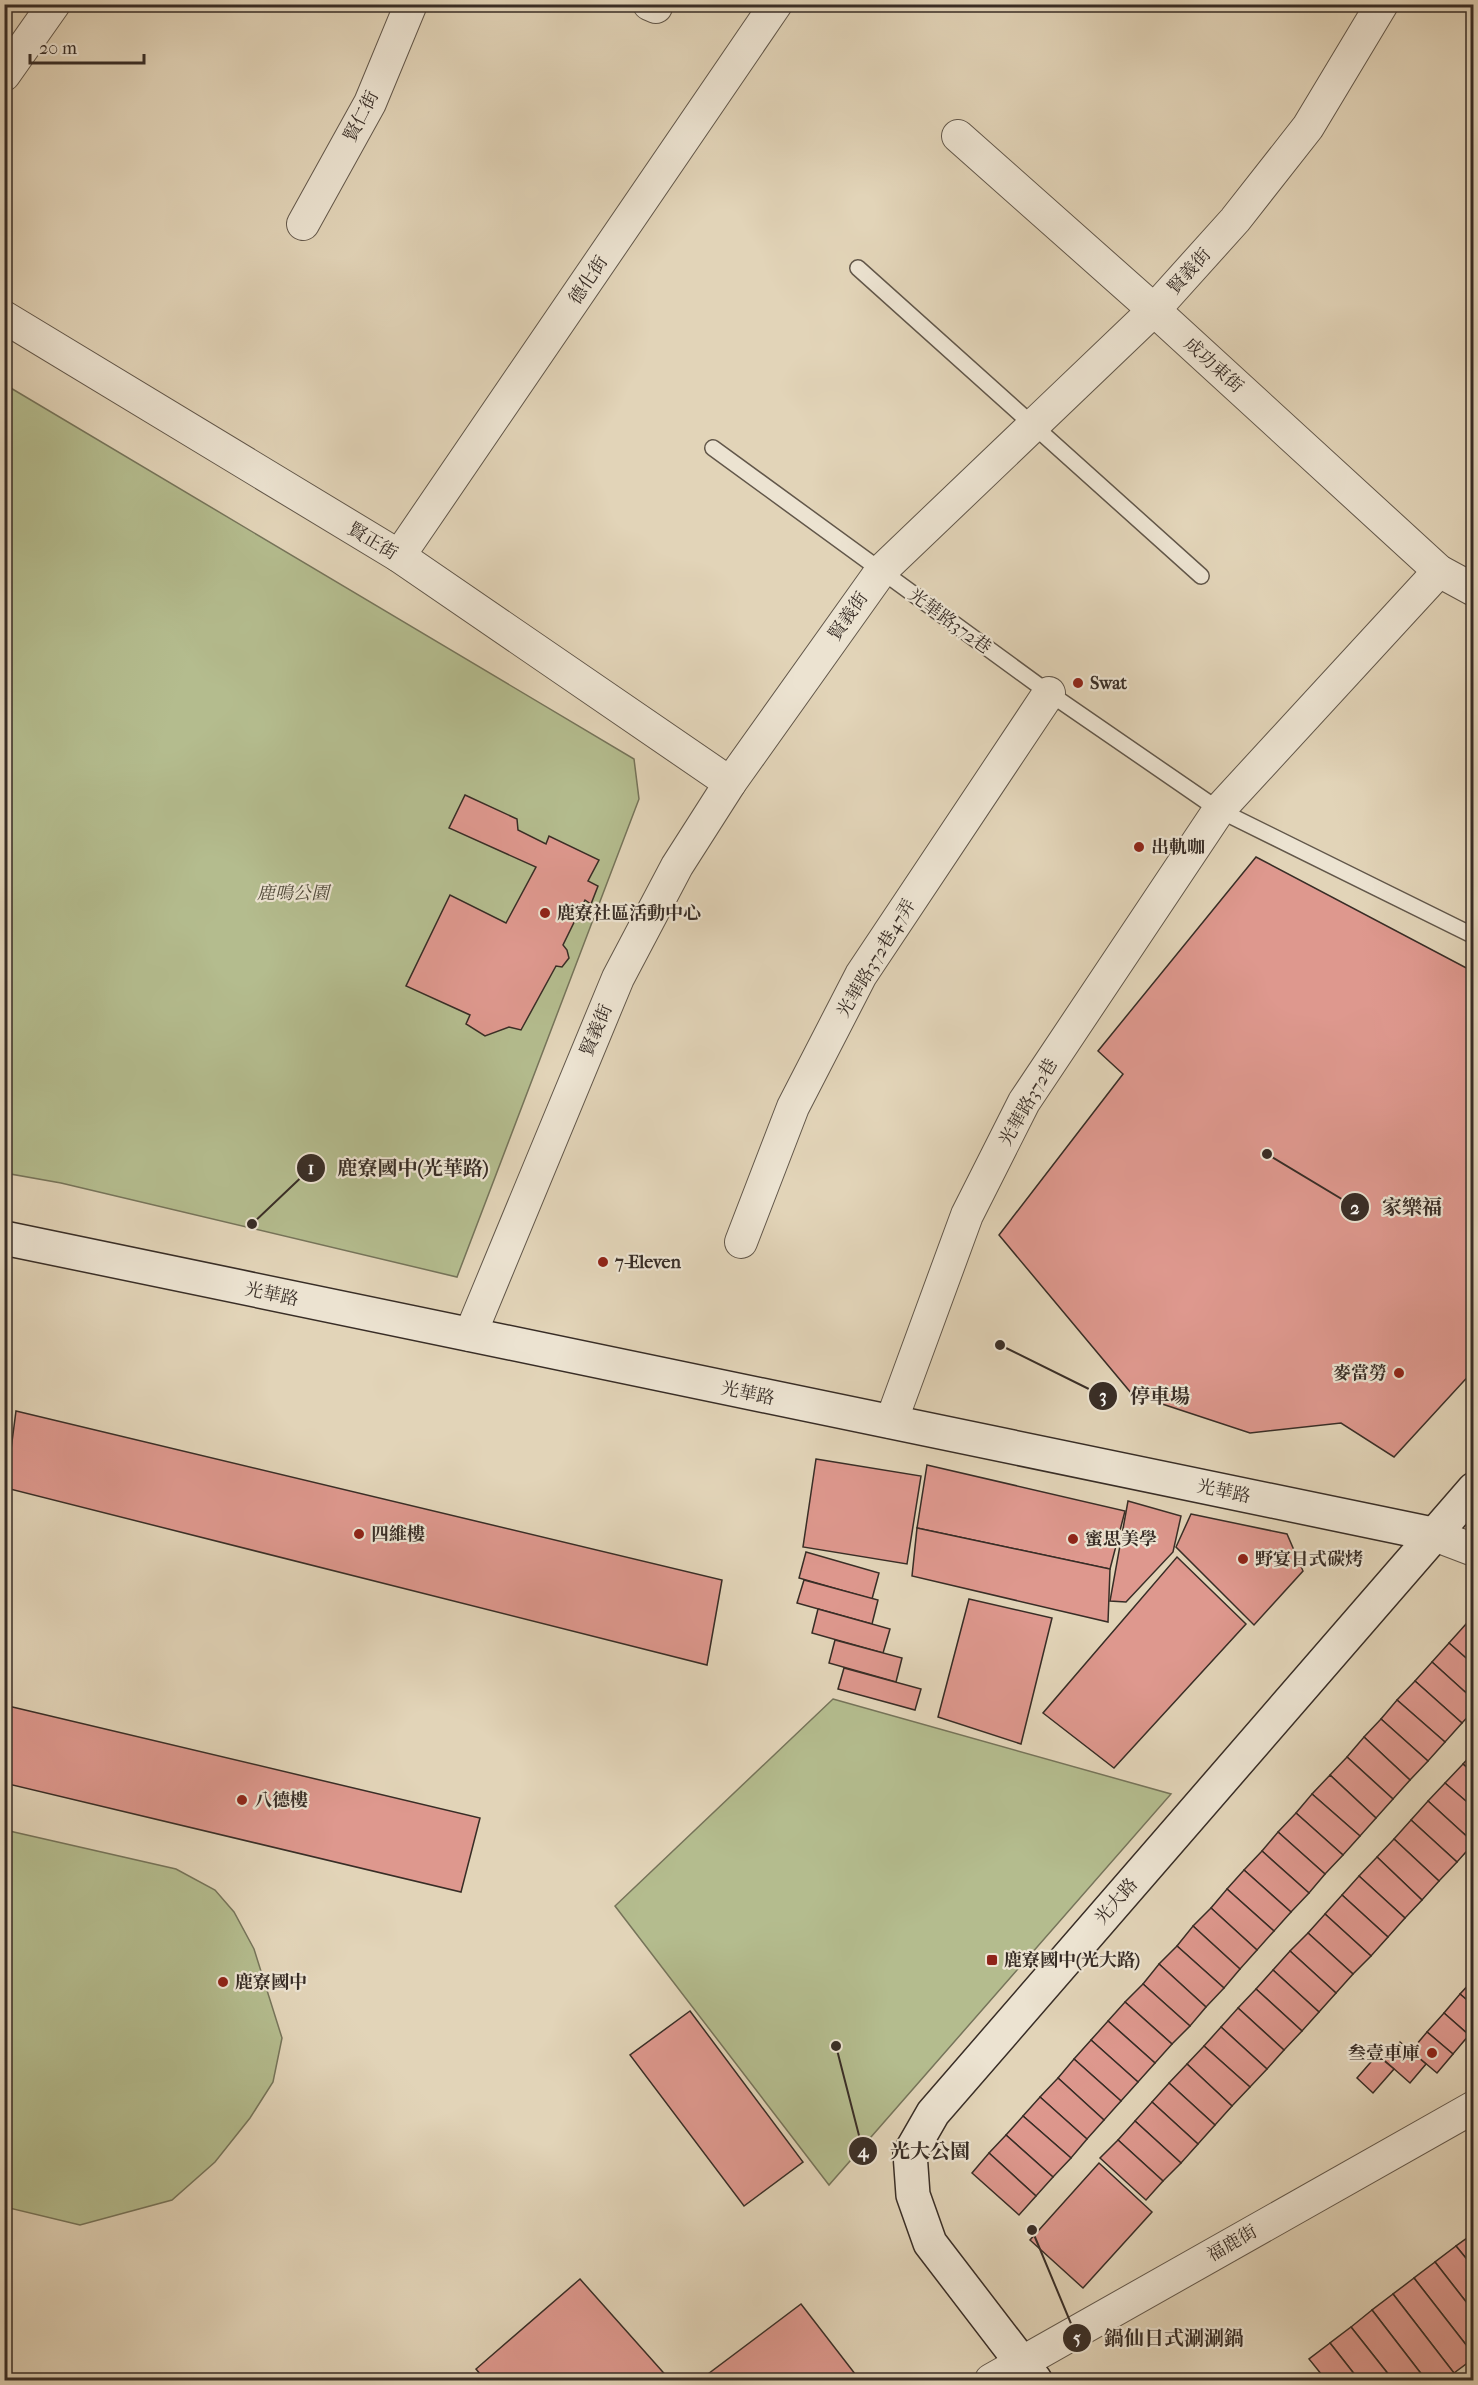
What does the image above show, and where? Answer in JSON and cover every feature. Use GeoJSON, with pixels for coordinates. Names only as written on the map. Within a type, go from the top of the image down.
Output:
{"type":"FeatureCollection","features":[{"type":"Feature","properties":{"kind":"street","name":"賢仁街"},"geometry":{"type":"LineString","coordinates":[[303,224],[370,103],[411,4]]}},
{"type":"Feature","properties":{"kind":"street","name":"德化街"},"geometry":{"type":"LineString","coordinates":[[399,556],[776,4]]}},
{"type":"Feature","properties":{"kind":"street","name":"賢義街"},"geometry":{"type":"LineString","coordinates":[[470,1335],[618,978],[676,866],[730,783],[881,571],[1154,310],[1235,220],[1308,127],[1382,4]]}},
{"type":"Feature","properties":{"kind":"street"},"geometry":{"type":"LineString","coordinates":[[4,75],[50,6]]}},
{"type":"Feature","properties":{"kind":"street","name":"成功東街"},"geometry":{"type":"LineString","coordinates":[[958,136],[1154,310],[1439,571],[1473,590]]}},
{"type":"Feature","properties":{"kind":"street","name":"賢正街"},"geometry":{"type":"LineString","coordinates":[[4,317],[399,556],[730,783]]}},
{"type":"Feature","properties":{"kind":"street","name":"光華路372巷"},"geometry":{"type":"LineString","coordinates":[[891,1422],[967,1215],[1024,1101],[1219,810],[1439,571]]}},
{"type":"Feature","properties":{"kind":"street","name":"光華路372巷47弄"},"geometry":{"type":"LineString","coordinates":[[741,1242],[793,1107],[861,975],[1049,693]]}},
{"type":"Feature","properties":{"kind":"street","name":"光華路"},"geometry":{"type":"LineString","coordinates":[[4,1238],[1432,1534]]}},
{"type":"Feature","properties":{"kind":"street"},"geometry":{"type":"LineString","coordinates":[[1473,1489],[1432,1534],[1473,1550]]}},
{"type":"Feature","properties":{"kind":"street","name":"光大路"},"geometry":{"type":"LineString","coordinates":[[1028,2372],[930,2243],[913,2195],[910,2153],[933,2113],[1432,1534]]}},
{"type":"Feature","properties":{"kind":"street","name":"福鹿街"},"geometry":{"type":"LineString","coordinates":[[992,2380],[1028,2372],[1473,2107]]}},
{"type":"Feature","properties":{"kind":"lane"},"geometry":{"type":"LineString","coordinates":[[858,268],[1201,576]]}},
{"type":"Feature","properties":{"kind":"lane","name":"光華路372巷"},"geometry":{"type":"LineString","coordinates":[[712,448],[1049,693],[1219,810],[1473,936]]}},
{"type":"Feature","properties":{"kind":"green space","name":"鹿鳴公園"},"geometry":{"type":"Polygon","coordinates":[[[4,384],[634,759],[639,799],[457,1277],[61,1183],[5,1173],[4,384]]]}},
{"type":"Feature","properties":{"kind":"green space"},"geometry":{"type":"Polygon","coordinates":[[[833,1699],[1171,1794],[829,2185],[615,1906],[833,1699]]]}},
{"type":"Feature","properties":{"kind":"green space"},"geometry":{"type":"Polygon","coordinates":[[[5,1830],[176,1869],[215,1890],[234,1912],[254,1949],[282,2038],[273,2082],[250,2118],[215,2162],[172,2200],[80,2225],[5,2207],[5,1830]]]}},
{"type":"Feature","properties":{"kind":"building","name":"鹿寮社區活動中心"},"geometry":{"type":"Polygon","coordinates":[[[465,795],[517,819],[518,830],[546,844],[549,836],[599,860],[588,881],[598,886],[591,904],[585,900],[563,945],[569,958],[562,967],[556,966],[521,1030],[509,1027],[485,1036],[466,1024],[470,1015],[406,986],[450,895],[506,923],[536,867],[449,828],[465,795]]]}},
{"type":"Feature","properties":{"kind":"building"},"geometry":{"type":"Polygon","coordinates":[[[1256,857],[1474,972],[1474,1370],[1394,1457],[1341,1423],[1250,1433],[1132,1394],[999,1235],[1123,1074],[1098,1051],[1256,857]]]}},
{"type":"Feature","properties":{"kind":"building","name":"四維樓"},"geometry":{"type":"Polygon","coordinates":[[[16,1411],[722,1580],[707,1665],[6,1488],[16,1411]]]}},
{"type":"Feature","properties":{"kind":"building"},"geometry":{"type":"Polygon","coordinates":[[[816,1459],[921,1476],[907,1564],[803,1547],[816,1459]]]}},
{"type":"Feature","properties":{"kind":"building"},"geometry":{"type":"Polygon","coordinates":[[[927,1465],[1125,1511],[1110,1569],[917,1528],[927,1465]]]}},
{"type":"Feature","properties":{"kind":"building"},"geometry":{"type":"Polygon","coordinates":[[[1128,1501],[1181,1516],[1173,1552],[1126,1602],[1110,1601],[1128,1501]]]}},
{"type":"Feature","properties":{"kind":"building","name":"野宴日式碳烤"},"geometry":{"type":"Polygon","coordinates":[[[1191,1514],[1287,1534],[1303,1571],[1254,1625],[1176,1547],[1191,1514]]]}},
{"type":"Feature","properties":{"kind":"building"},"geometry":{"type":"Polygon","coordinates":[[[917,1528],[1110,1569],[1108,1622],[912,1576],[917,1528]]]}},
{"type":"Feature","properties":{"kind":"building"},"geometry":{"type":"Polygon","coordinates":[[[806,1552],[879,1573],[872,1599],[799,1578],[806,1552]]]}},
{"type":"Feature","properties":{"kind":"building"},"geometry":{"type":"Polygon","coordinates":[[[1177,1557],[1246,1624],[1114,1768],[1043,1713],[1177,1557]]]}},
{"type":"Feature","properties":{"kind":"building"},"geometry":{"type":"Polygon","coordinates":[[[804,1580],[878,1600],[872,1624],[797,1603],[804,1580]]]}},
{"type":"Feature","properties":{"kind":"building"},"geometry":{"type":"Polygon","coordinates":[[[969,1599],[1052,1618],[1021,1744],[938,1717],[969,1599]]]}},
{"type":"Feature","properties":{"kind":"building"},"geometry":{"type":"Polygon","coordinates":[[[818,1609],[890,1629],[883,1653],[812,1633],[818,1609]]]}},
{"type":"Feature","properties":{"kind":"building"},"geometry":{"type":"Polygon","coordinates":[[[1466,1624],[1474,1631],[1474,1665],[1449,1643],[1466,1624]]]}},
{"type":"Feature","properties":{"kind":"building"},"geometry":{"type":"Polygon","coordinates":[[[835,1640],[902,1658],[896,1682],[829,1663],[835,1640]]]}},
{"type":"Feature","properties":{"kind":"building"},"geometry":{"type":"Polygon","coordinates":[[[1449,1643],[1474,1665],[1474,1700],[1432,1662],[1449,1643]]]}},
{"type":"Feature","properties":{"kind":"building"},"geometry":{"type":"Polygon","coordinates":[[[1432,1662],[1474,1700],[1474,1710],[1462,1723],[1415,1681],[1432,1662]]]}},
{"type":"Feature","properties":{"kind":"building"},"geometry":{"type":"Polygon","coordinates":[[[844,1668],[921,1689],[915,1710],[838,1689],[844,1668]]]}},
{"type":"Feature","properties":{"kind":"building"},"geometry":{"type":"Polygon","coordinates":[[[1415,1681],[1462,1723],[1445,1742],[1397,1700],[1415,1681]]]}},
{"type":"Feature","properties":{"kind":"building"},"geometry":{"type":"Polygon","coordinates":[[[1397,1700],[1445,1742],[1428,1761],[1381,1719],[1397,1700]]]}},
{"type":"Feature","properties":{"kind":"building","name":"八德樓"},"geometry":{"type":"Polygon","coordinates":[[[4,1705],[480,1818],[461,1892],[4,1783],[4,1705]]]}},
{"type":"Feature","properties":{"kind":"building"},"geometry":{"type":"Polygon","coordinates":[[[1381,1719],[1428,1761],[1410,1780],[1364,1737],[1381,1719]]]}},
{"type":"Feature","properties":{"kind":"building"},"geometry":{"type":"Polygon","coordinates":[[[1364,1737],[1410,1780],[1393,1799],[1347,1757],[1364,1737]]]}},
{"type":"Feature","properties":{"kind":"building"},"geometry":{"type":"Polygon","coordinates":[[[1474,1752],[1474,1774],[1463,1764],[1474,1752]]]}},
{"type":"Feature","properties":{"kind":"building"},"geometry":{"type":"Polygon","coordinates":[[[1347,1757],[1393,1799],[1376,1818],[1330,1775],[1347,1757]]]}},
{"type":"Feature","properties":{"kind":"building"},"geometry":{"type":"Polygon","coordinates":[[[1463,1764],[1474,1774],[1474,1808],[1445,1783],[1463,1764]]]}},
{"type":"Feature","properties":{"kind":"building"},"geometry":{"type":"Polygon","coordinates":[[[1330,1775],[1376,1818],[1360,1836],[1312,1794],[1330,1775]]]}},
{"type":"Feature","properties":{"kind":"building"},"geometry":{"type":"Polygon","coordinates":[[[1445,1783],[1474,1808],[1474,1843],[1428,1801],[1445,1783]]]}},
{"type":"Feature","properties":{"kind":"building"},"geometry":{"type":"Polygon","coordinates":[[[1312,1794],[1360,1836],[1343,1855],[1296,1813],[1312,1794]]]}},
{"type":"Feature","properties":{"kind":"building"},"geometry":{"type":"Polygon","coordinates":[[[1428,1801],[1474,1843],[1457,1862],[1411,1820],[1428,1801]]]}},
{"type":"Feature","properties":{"kind":"building"},"geometry":{"type":"Polygon","coordinates":[[[1296,1813],[1343,1855],[1325,1874],[1278,1832],[1296,1813]]]}},
{"type":"Feature","properties":{"kind":"building"},"geometry":{"type":"Polygon","coordinates":[[[1411,1820],[1457,1862],[1439,1881],[1394,1839],[1411,1820]]]}},
{"type":"Feature","properties":{"kind":"building"},"geometry":{"type":"Polygon","coordinates":[[[1278,1832],[1325,1874],[1309,1893],[1262,1851],[1278,1832]]]}},
{"type":"Feature","properties":{"kind":"building"},"geometry":{"type":"Polygon","coordinates":[[[1394,1839],[1439,1881],[1422,1900],[1377,1857],[1394,1839]]]}},
{"type":"Feature","properties":{"kind":"building"},"geometry":{"type":"Polygon","coordinates":[[[1262,1851],[1309,1893],[1291,1912],[1244,1870],[1262,1851]]]}},
{"type":"Feature","properties":{"kind":"building"},"geometry":{"type":"Polygon","coordinates":[[[1377,1857],[1422,1900],[1405,1918],[1359,1876],[1377,1857]]]}},
{"type":"Feature","properties":{"kind":"building"},"geometry":{"type":"Polygon","coordinates":[[[1244,1870],[1291,1912],[1274,1931],[1227,1889],[1244,1870]]]}},
{"type":"Feature","properties":{"kind":"building"},"geometry":{"type":"Polygon","coordinates":[[[1359,1876],[1405,1918],[1388,1937],[1342,1895],[1359,1876]]]}},
{"type":"Feature","properties":{"kind":"building"},"geometry":{"type":"Polygon","coordinates":[[[1227,1889],[1274,1931],[1257,1950],[1211,1908],[1227,1889]]]}},
{"type":"Feature","properties":{"kind":"building"},"geometry":{"type":"Polygon","coordinates":[[[1342,1895],[1388,1937],[1371,1956],[1325,1914],[1342,1895]]]}},
{"type":"Feature","properties":{"kind":"building"},"geometry":{"type":"Polygon","coordinates":[[[1211,1908],[1257,1950],[1240,1969],[1193,1926],[1211,1908]]]}},
{"type":"Feature","properties":{"kind":"building"},"geometry":{"type":"Polygon","coordinates":[[[1325,1914],[1371,1956],[1353,1974],[1308,1933],[1325,1914]]]}},
{"type":"Feature","properties":{"kind":"building"},"geometry":{"type":"Polygon","coordinates":[[[1193,1926],[1240,1969],[1224,1988],[1177,1946],[1193,1926]]]}},
{"type":"Feature","properties":{"kind":"building"},"geometry":{"type":"Polygon","coordinates":[[[1308,1933],[1353,1974],[1336,1993],[1290,1951],[1308,1933]]]}},
{"type":"Feature","properties":{"kind":"building"},"geometry":{"type":"Polygon","coordinates":[[[1177,1946],[1224,1988],[1206,2007],[1159,1964],[1177,1946]]]}},
{"type":"Feature","properties":{"kind":"building"},"geometry":{"type":"Polygon","coordinates":[[[1290,1951],[1336,1993],[1319,2012],[1273,1970],[1290,1951]]]}},
{"type":"Feature","properties":{"kind":"building"},"geometry":{"type":"Polygon","coordinates":[[[1159,1964],[1206,2007],[1190,2026],[1143,1984],[1159,1964]]]}},
{"type":"Feature","properties":{"kind":"building"},"geometry":{"type":"Polygon","coordinates":[[[1273,1970],[1319,2012],[1302,2031],[1256,1989],[1273,1970]]]}},
{"type":"Feature","properties":{"kind":"building"},"geometry":{"type":"Polygon","coordinates":[[[1474,1979],[1474,2006],[1460,1994],[1474,1979]]]}},
{"type":"Feature","properties":{"kind":"building"},"geometry":{"type":"Polygon","coordinates":[[[1143,1984],[1190,2026],[1172,2044],[1125,2002],[1143,1984]]]}},
{"type":"Feature","properties":{"kind":"building"},"geometry":{"type":"Polygon","coordinates":[[[1256,1989],[1302,2031],[1284,2050],[1238,2008],[1256,1989]]]}},
{"type":"Feature","properties":{"kind":"building"},"geometry":{"type":"Polygon","coordinates":[[[1460,1994],[1474,2006],[1474,2031],[1469,2035],[1444,2013],[1460,1994]]]}},
{"type":"Feature","properties":{"kind":"building"},"geometry":{"type":"Polygon","coordinates":[[[1125,2002],[1172,2044],[1155,2063],[1108,2021],[1125,2002]]]}},
{"type":"Feature","properties":{"kind":"building"},"geometry":{"type":"Polygon","coordinates":[[[1238,2008],[1284,2050],[1267,2069],[1221,2027],[1238,2008]]]}},
{"type":"Feature","properties":{"kind":"building"},"geometry":{"type":"Polygon","coordinates":[[[690,2011],[803,2162],[744,2206],[630,2055],[690,2011]]]}},
{"type":"Feature","properties":{"kind":"building"},"geometry":{"type":"Polygon","coordinates":[[[1444,2013],[1469,2035],[1453,2054],[1427,2032],[1444,2013]]]}},
{"type":"Feature","properties":{"kind":"building"},"geometry":{"type":"Polygon","coordinates":[[[1108,2021],[1155,2063],[1138,2082],[1091,2040],[1108,2021]]]}},
{"type":"Feature","properties":{"kind":"building"},"geometry":{"type":"Polygon","coordinates":[[[1221,2027],[1267,2069],[1250,2087],[1204,2046],[1221,2027]]]}},
{"type":"Feature","properties":{"kind":"building","name":"叁壹車庫"},"geometry":{"type":"Polygon","coordinates":[[[1427,2032],[1453,2054],[1437,2073],[1411,2051],[1427,2032]]]}},
{"type":"Feature","properties":{"kind":"building"},"geometry":{"type":"Polygon","coordinates":[[[1091,2040],[1138,2082],[1121,2101],[1074,2059],[1091,2040]]]}},
{"type":"Feature","properties":{"kind":"building"},"geometry":{"type":"Polygon","coordinates":[[[1400,2042],[1426,2064],[1410,2083],[1384,2060],[1400,2042]]]}},
{"type":"Feature","properties":{"kind":"building"},"geometry":{"type":"Polygon","coordinates":[[[1204,2046],[1250,2087],[1232,2106],[1187,2064],[1204,2046]]]}},
{"type":"Feature","properties":{"kind":"building"},"geometry":{"type":"Polygon","coordinates":[[[1377,2055],[1394,2069],[1373,2093],[1357,2078],[1377,2055]]]}},
{"type":"Feature","properties":{"kind":"building"},"geometry":{"type":"Polygon","coordinates":[[[1074,2059],[1121,2101],[1104,2120],[1058,2078],[1074,2059]]]}},
{"type":"Feature","properties":{"kind":"building"},"geometry":{"type":"Polygon","coordinates":[[[1187,2064],[1232,2106],[1215,2125],[1169,2083],[1187,2064]]]}},
{"type":"Feature","properties":{"kind":"building"},"geometry":{"type":"Polygon","coordinates":[[[1058,2078],[1104,2120],[1087,2139],[1040,2097],[1058,2078]]]}},
{"type":"Feature","properties":{"kind":"building"},"geometry":{"type":"Polygon","coordinates":[[[1169,2083],[1215,2125],[1198,2144],[1152,2102],[1169,2083]]]}},
{"type":"Feature","properties":{"kind":"building"},"geometry":{"type":"Polygon","coordinates":[[[1040,2097],[1087,2139],[1071,2158],[1023,2116],[1040,2097]]]}},
{"type":"Feature","properties":{"kind":"building"},"geometry":{"type":"Polygon","coordinates":[[[1152,2102],[1198,2144],[1181,2163],[1135,2121],[1152,2102]]]}},
{"type":"Feature","properties":{"kind":"building"},"geometry":{"type":"Polygon","coordinates":[[[1023,2116],[1071,2158],[1053,2177],[1006,2135],[1023,2116]]]}},
{"type":"Feature","properties":{"kind":"building"},"geometry":{"type":"Polygon","coordinates":[[[1135,2121],[1181,2163],[1163,2181],[1118,2140],[1135,2121]]]}},
{"type":"Feature","properties":{"kind":"building"},"geometry":{"type":"Polygon","coordinates":[[[1006,2135],[1053,2177],[1036,2196],[989,2153],[1006,2135]]]}},
{"type":"Feature","properties":{"kind":"building"},"geometry":{"type":"Polygon","coordinates":[[[1118,2140],[1163,2181],[1146,2200],[1100,2158],[1118,2140]]]}},
{"type":"Feature","properties":{"kind":"building"},"geometry":{"type":"Polygon","coordinates":[[[989,2153],[1036,2196],[1019,2215],[972,2173],[989,2153]]]}},
{"type":"Feature","properties":{"kind":"building"},"geometry":{"type":"Polygon","coordinates":[[[1099,2163],[1152,2212],[1083,2288],[1030,2240],[1099,2163]]]}},
{"type":"Feature","properties":{"kind":"building"},"geometry":{"type":"Polygon","coordinates":[[[1474,2233],[1474,2268],[1456,2246],[1474,2233]]]}},
{"type":"Feature","properties":{"kind":"building"},"geometry":{"type":"Polygon","coordinates":[[[1456,2246],[1474,2268],[1474,2312],[1435,2262],[1456,2246]]]}},
{"type":"Feature","properties":{"kind":"building"},"geometry":{"type":"Polygon","coordinates":[[[1435,2262],[1474,2312],[1474,2355],[1414,2278],[1435,2262]]]}},
{"type":"Feature","properties":{"kind":"building"},"geometry":{"type":"Polygon","coordinates":[[[1414,2278],[1474,2355],[1474,2358],[1454,2373],[1393,2294],[1414,2278]]]}},
{"type":"Feature","properties":{"kind":"building"},"geometry":{"type":"Polygon","coordinates":[[[580,2279],[670,2380],[485,2380],[476,2369],[580,2279]]]}},
{"type":"Feature","properties":{"kind":"building"},"geometry":{"type":"Polygon","coordinates":[[[1393,2294],[1454,2373],[1444,2380],[1426,2380],[1372,2310],[1393,2294]]]}},
{"type":"Feature","properties":{"kind":"building"},"geometry":{"type":"Polygon","coordinates":[[[801,2304],[859,2379],[700,2380],[801,2304]]]}},
{"type":"Feature","properties":{"kind":"building"},"geometry":{"type":"Polygon","coordinates":[[[1372,2310],[1426,2380],[1393,2380],[1351,2327],[1372,2310]]]}},
{"type":"Feature","properties":{"kind":"building"},"geometry":{"type":"Polygon","coordinates":[[[1351,2327],[1393,2380],[1359,2380],[1330,2343],[1351,2327]]]}},
{"type":"Feature","properties":{"kind":"building"},"geometry":{"type":"Polygon","coordinates":[[[1330,2343],[1359,2380],[1326,2380],[1309,2359],[1330,2343]]]}},
{"type":"Feature","properties":{"kind":"place","name":"Swat"},"geometry":{"type":"Point","coordinates":[1078,683]}},
{"type":"Feature","properties":{"kind":"place","name":"出軌咖"},"geometry":{"type":"Point","coordinates":[1139,847]}},
{"type":"Feature","properties":{"kind":"place","name":"鹿寮社區活動中心"},"geometry":{"type":"Point","coordinates":[545,913]}},
{"type":"Feature","properties":{"kind":"place","name":"家樂福"},"geometry":{"type":"Point","coordinates":[1267,1154]}},
{"type":"Feature","properties":{"kind":"place","name":"鹿寮國中(光華路)"},"geometry":{"type":"Point","coordinates":[252,1224]}},
{"type":"Feature","properties":{"kind":"place","name":"7-Eleven"},"geometry":{"type":"Point","coordinates":[603,1262]}},
{"type":"Feature","properties":{"kind":"place","name":"停車場"},"geometry":{"type":"Point","coordinates":[1000,1345]}},
{"type":"Feature","properties":{"kind":"place","name":"麥當勞"},"geometry":{"type":"Point","coordinates":[1399,1373]}},
{"type":"Feature","properties":{"kind":"place","name":"四維樓"},"geometry":{"type":"Point","coordinates":[359,1534]}},
{"type":"Feature","properties":{"kind":"place","name":"蜜思美學"},"geometry":{"type":"Point","coordinates":[1073,1539]}},
{"type":"Feature","properties":{"kind":"place","name":"野宴日式碳烤"},"geometry":{"type":"Point","coordinates":[1243,1559]}},
{"type":"Feature","properties":{"kind":"place","name":"八德樓"},"geometry":{"type":"Point","coordinates":[242,1800]}},
{"type":"Feature","properties":{"kind":"place","name":"鹿寮國中(光大路)"},"geometry":{"type":"Point","coordinates":[992,1960]}},
{"type":"Feature","properties":{"kind":"place","name":"鹿寮國中"},"geometry":{"type":"Point","coordinates":[223,1982]}},
{"type":"Feature","properties":{"kind":"place","name":"光大公園"},"geometry":{"type":"Point","coordinates":[836,2046]}},
{"type":"Feature","properties":{"kind":"place","name":"叁壹車庫"},"geometry":{"type":"Point","coordinates":[1432,2053]}},
{"type":"Feature","properties":{"kind":"place","name":"鍋仙日式涮涮鍋"},"geometry":{"type":"Point","coordinates":[1032,2230]}}]}
